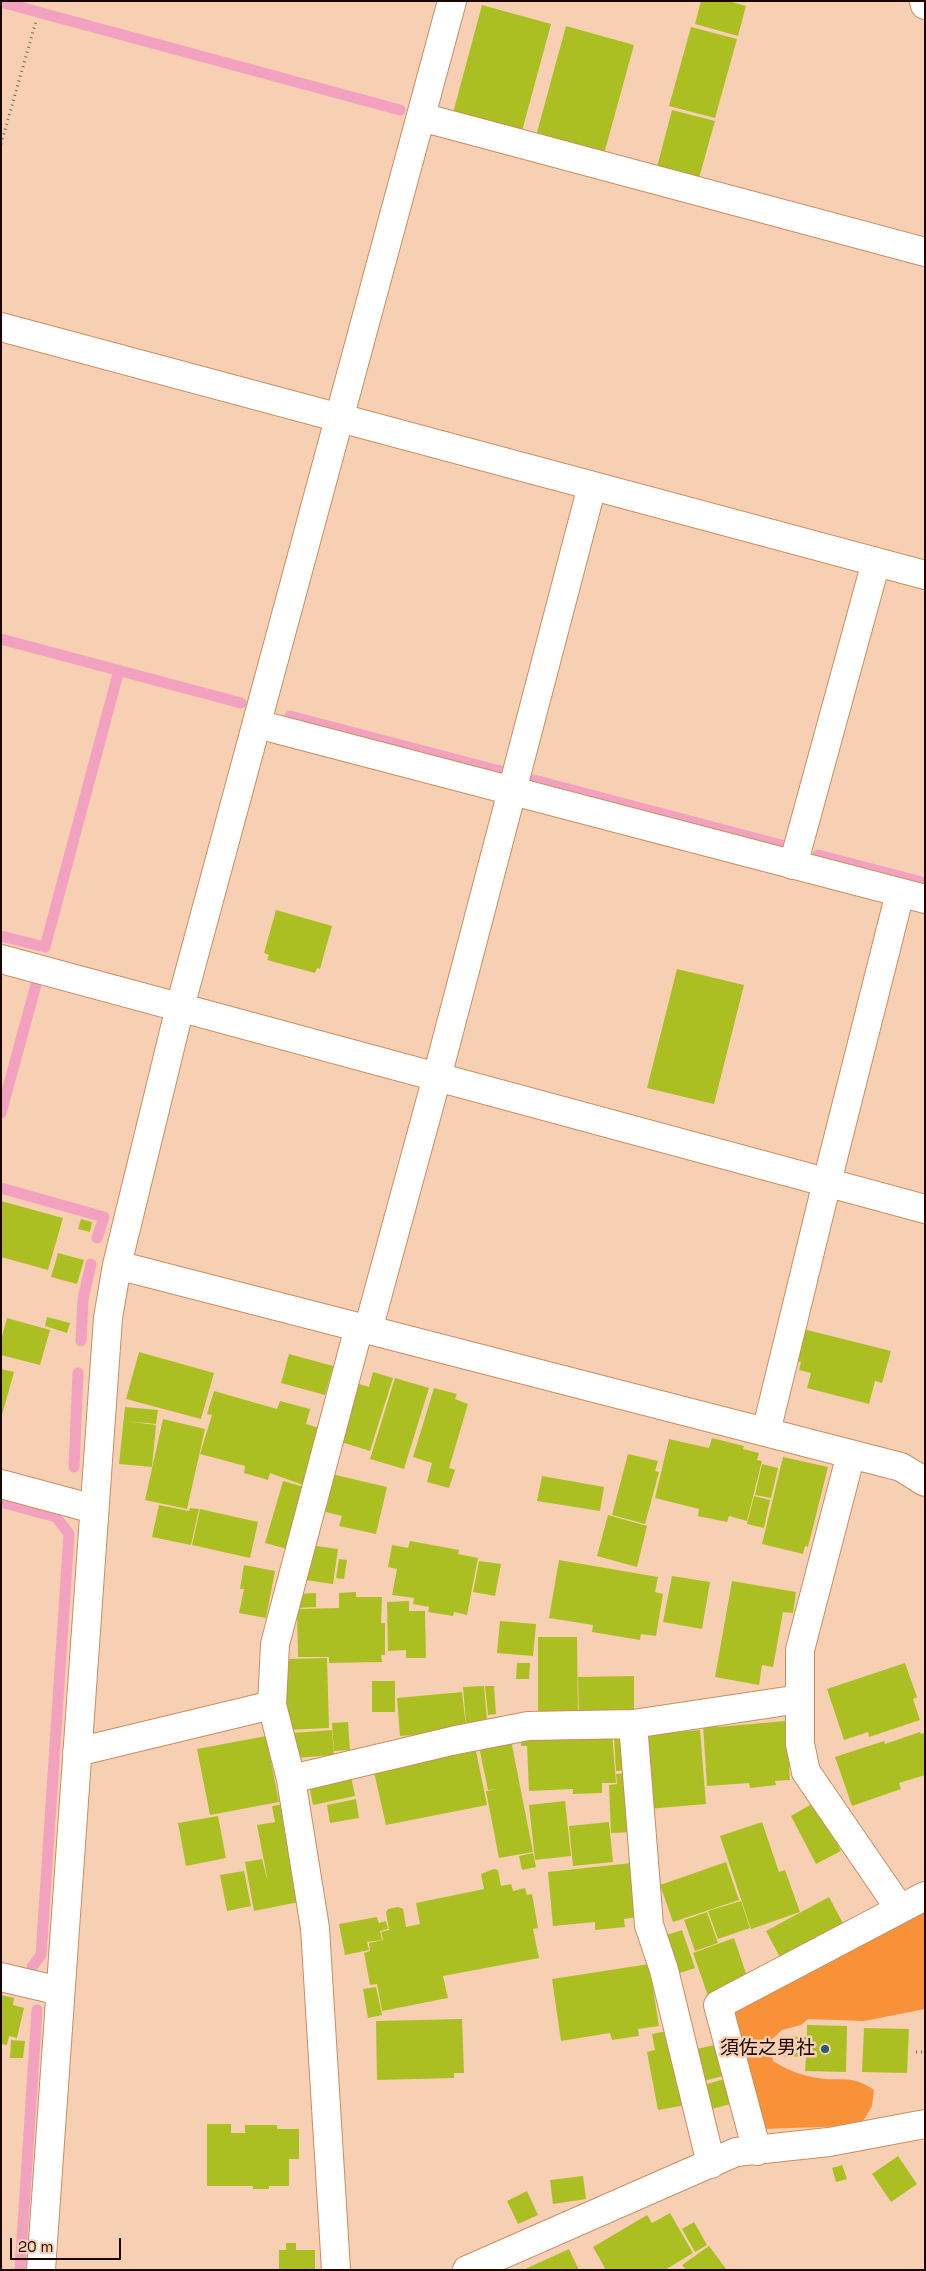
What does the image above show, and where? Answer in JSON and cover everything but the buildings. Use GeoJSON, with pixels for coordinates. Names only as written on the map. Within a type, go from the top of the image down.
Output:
{"type":"FeatureCollection","features":[{"type":"Feature","properties":{"kind":"street"},"geometry":{"type":"LineString","coordinates":[[41,2270],[108,1318],[117,1265],[180,1007],[452,1]]}},
{"type":"Feature","properties":{"kind":"street"},"geometry":{"type":"LineString","coordinates":[[924,1],[925,5]]}},
{"type":"Feature","properties":{"kind":"street"},"geometry":{"type":"LineString","coordinates":[[421,116],[925,252]]}},
{"type":"Feature","properties":{"kind":"street"},"geometry":{"type":"LineString","coordinates":[[1,327],[925,575]]}},
{"type":"Feature","properties":{"kind":"street"},"geometry":{"type":"LineString","coordinates":[[336,2270],[315,1928],[291,1779],[272,1705],[275,1644],[363,1328],[437,1077],[510,790],[592,486]]}},
{"type":"Feature","properties":{"kind":"street"},"geometry":{"type":"LineString","coordinates":[[793,865],[876,562]]}},
{"type":"Feature","properties":{"kind":"street"},"geometry":{"type":"LineString","coordinates":[[257,724],[912,896],[827,1182],[766,1432]]}},
{"type":"Feature","properties":{"kind":"street"},"geometry":{"type":"LineString","coordinates":[[1,959],[925,1209]]}},
{"type":"Feature","properties":{"kind":"street"},"geometry":{"type":"LineString","coordinates":[[117,1265],[901,1467],[925,1482]]}},
{"type":"Feature","properties":{"kind":"street"},"geometry":{"type":"LineString","coordinates":[[851,1454],[800,1650],[800,1744],[806,1772],[900,1909]]}},
{"type":"Feature","properties":{"kind":"street"},"geometry":{"type":"LineString","coordinates":[[1,1484],[94,1509]]}},
{"type":"Feature","properties":{"kind":"street"},"geometry":{"type":"LineString","coordinates":[[291,1779],[456,1740],[528,1726],[633,1724],[800,1699]]}},
{"type":"Feature","properties":{"kind":"street"},"geometry":{"type":"LineString","coordinates":[[77,1752],[272,1705]]}},
{"type":"Feature","properties":{"kind":"street"},"geometry":{"type":"LineString","coordinates":[[633,1724],[649,1925],[664,1970],[711,2164]]}},
{"type":"Feature","properties":{"kind":"street"},"geometry":{"type":"LineString","coordinates":[[757,2150],[718,2005],[925,1896]]}},
{"type":"Feature","properties":{"kind":"street"},"geometry":{"type":"LineString","coordinates":[[1,1977],[60,1991]]}},
{"type":"Feature","properties":{"kind":"street"},"geometry":{"type":"LineString","coordinates":[[467,2270],[736,2152],[829,2142],[925,2124]]}},
{"type":"Feature","properties":{"kind":"path"},"geometry":{"type":"LineString","coordinates":[[1,144],[36,21]]}},
{"type":"Feature","properties":{"kind":"path"},"geometry":{"type":"LineString","coordinates":[[916,2052],[925,2052]]}},
{"type":"Feature","properties":{"kind":"shaded area"},"geometry":{"type":"Polygon","coordinates":[[[925,1907],[925,2009],[864,2021],[808,2019],[801,2025],[782,2030],[770,2041],[773,2061],[789,2070],[817,2078],[852,2080],[874,2090],[872,2106],[862,2123],[846,2126],[764,2129],[734,2013],[925,1907]]]}},
{"type":"Feature","properties":{"kind":"waterway"},"geometry":{"type":"LineString","coordinates":[[1,2],[400,110]]}},
{"type":"Feature","properties":{"kind":"waterway"},"geometry":{"type":"LineString","coordinates":[[1,639],[241,703]]}},
{"type":"Feature","properties":{"kind":"waterway"},"geometry":{"type":"LineString","coordinates":[[1,936],[45,947],[119,670]]}},
{"type":"Feature","properties":{"kind":"waterway"},"geometry":{"type":"LineString","coordinates":[[290,716],[500,771]]}},
{"type":"Feature","properties":{"kind":"waterway"},"geometry":{"type":"LineString","coordinates":[[534,780],[785,846]]}},
{"type":"Feature","properties":{"kind":"waterway"},"geometry":{"type":"LineString","coordinates":[[818,855],[925,883]]}},
{"type":"Feature","properties":{"kind":"waterway"},"geometry":{"type":"LineString","coordinates":[[1,1113],[37,981]]}},
{"type":"Feature","properties":{"kind":"waterway"},"geometry":{"type":"LineString","coordinates":[[1,1188],[104,1217],[97,1238]]}},
{"type":"Feature","properties":{"kind":"waterway"},"geometry":{"type":"LineString","coordinates":[[81,1341],[83,1299],[91,1264]]}},
{"type":"Feature","properties":{"kind":"waterway"},"geometry":{"type":"LineString","coordinates":[[74,1467],[78,1373]]}},
{"type":"Feature","properties":{"kind":"waterway"},"geometry":{"type":"LineString","coordinates":[[1,1502],[56,1517],[69,1534],[41,1955],[32,1967]]}},
{"type":"Feature","properties":{"kind":"waterway"},"geometry":{"type":"LineString","coordinates":[[20,2270],[37,2010]]}},
{"type":"Feature","properties":{"kind":"place","name":"須佐之男社"},"geometry":{"type":"Point","coordinates":[825,2049]}}]}
